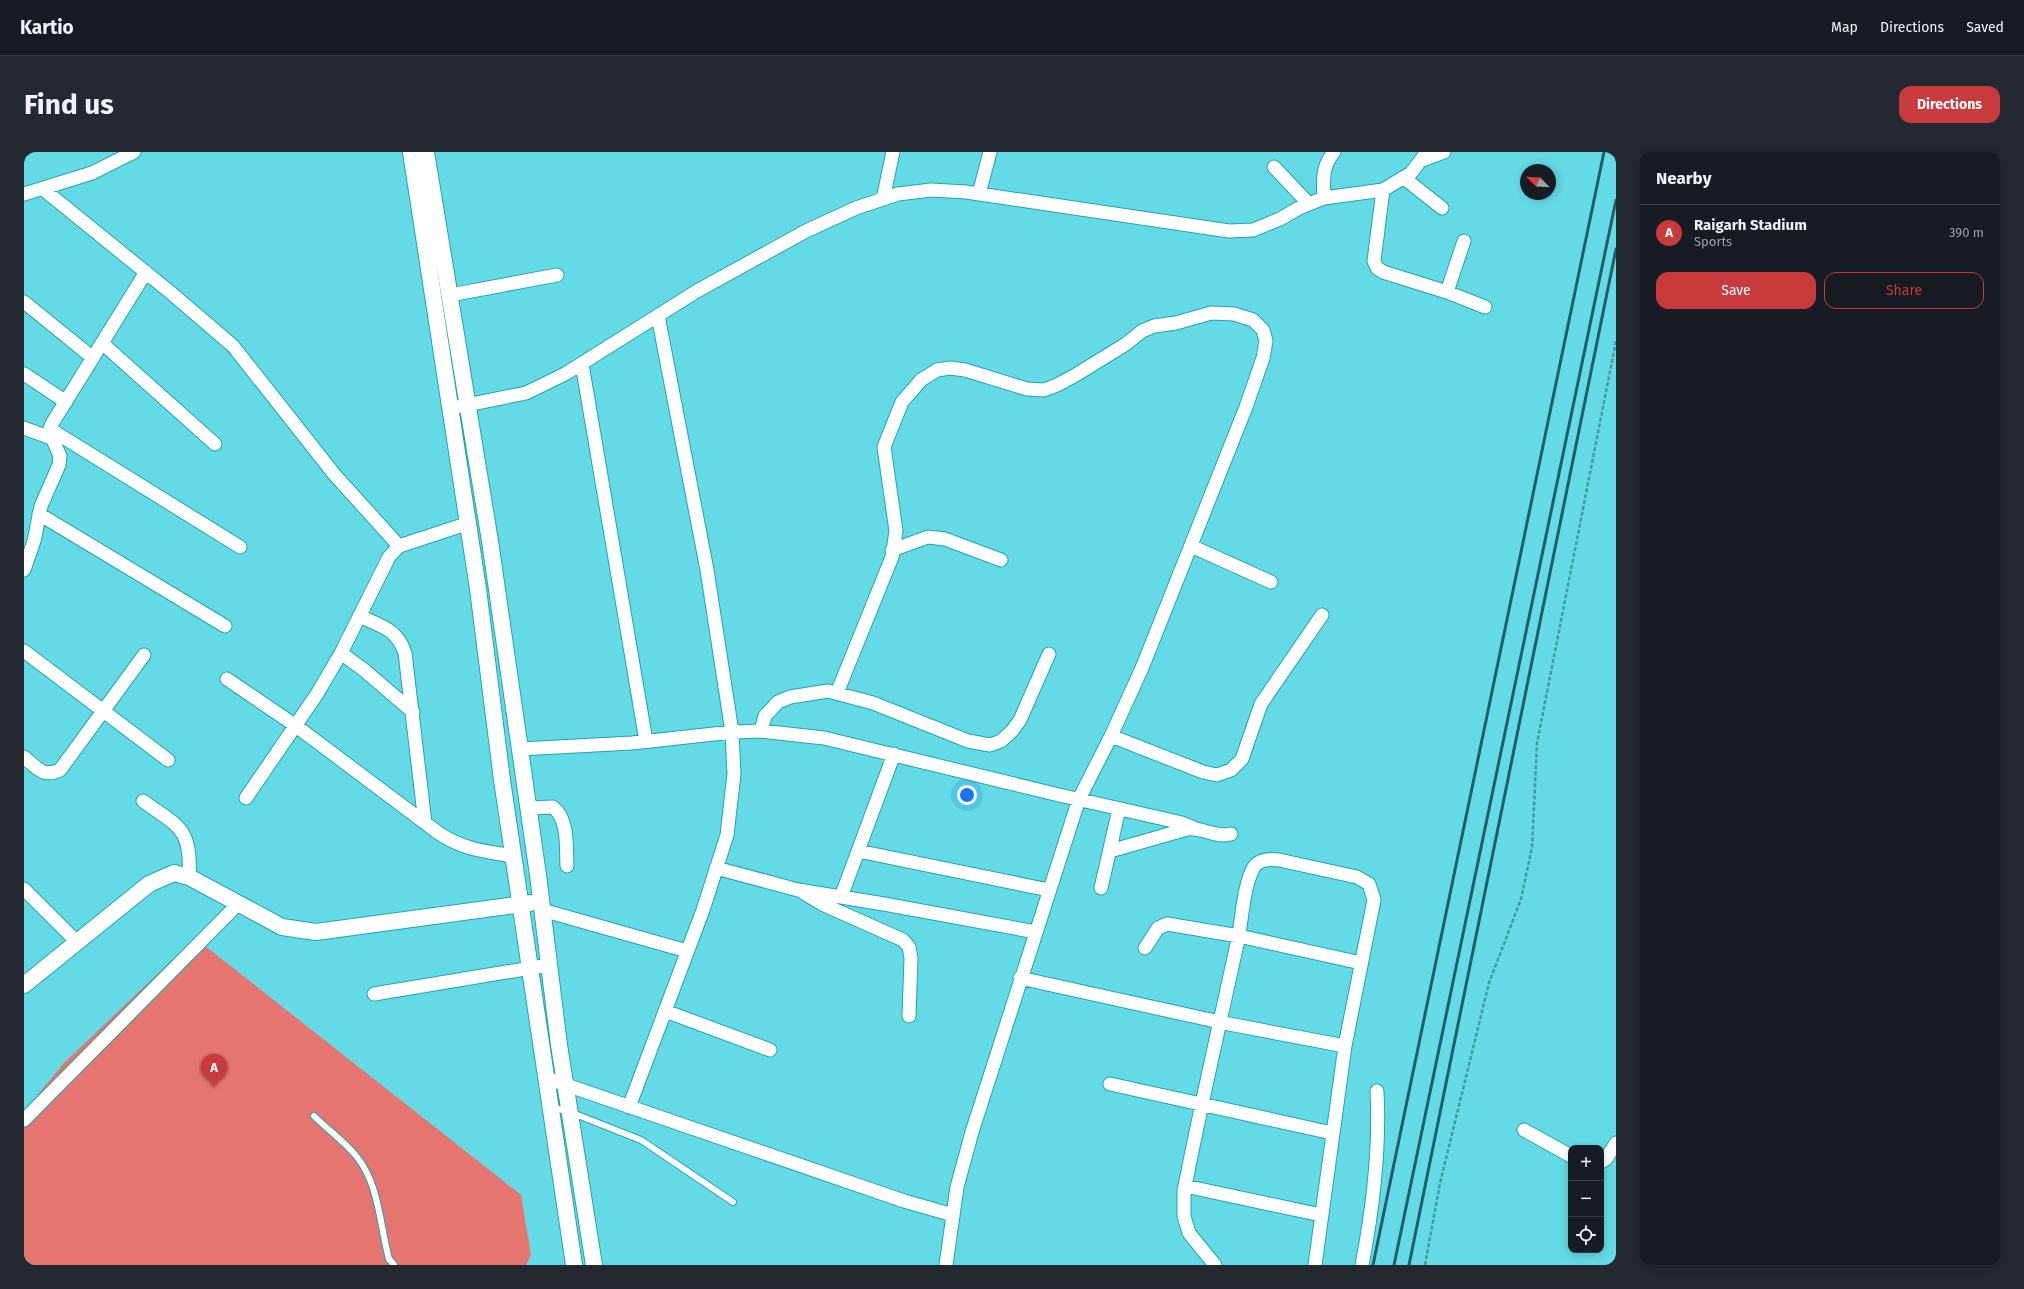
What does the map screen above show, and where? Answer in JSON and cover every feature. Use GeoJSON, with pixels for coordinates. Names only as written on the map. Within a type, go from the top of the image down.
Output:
{"type":"FeatureCollection","features":[{"type":"Feature","properties":{"kind":"street"},"geometry":{"type":"LineString","coordinates":[[24,194],[92,173],[134,152]]}},
{"type":"Feature","properties":{"kind":"street"},"geometry":{"type":"LineString","coordinates":[[411,152],[469,523],[513,856],[574,1265]]}},
{"type":"Feature","properties":{"kind":"street"},"geometry":{"type":"LineString","coordinates":[[426,152],[490,541],[570,1112],[594,1265]]}},
{"type":"Feature","properties":{"kind":"street"},"geometry":{"type":"LineString","coordinates":[[883,199],[893,152]]}},
{"type":"Feature","properties":{"kind":"street"},"geometry":{"type":"LineString","coordinates":[[979,194],[990,152]]}},
{"type":"Feature","properties":{"kind":"street"},"geometry":{"type":"LineString","coordinates":[[1324,198],[1323,176],[1326,165],[1334,152]]}},
{"type":"Feature","properties":{"kind":"street"},"geometry":{"type":"LineString","coordinates":[[452,408],[526,393],[582,364],[697,291],[806,231],[856,208],[898,194],[930,190],[979,194],[1229,231],[1253,230],[1324,198],[1383,190],[1411,173],[1424,157],[1444,152]]}},
{"type":"Feature","properties":{"kind":"street"},"geometry":{"type":"LineString","coordinates":[[1274,167],[1309,204]]}},
{"type":"Feature","properties":{"kind":"street"},"geometry":{"type":"LineString","coordinates":[[1404,178],[1442,208]]}},
{"type":"Feature","properties":{"kind":"street"},"geometry":{"type":"LineString","coordinates":[[43,189],[146,272],[233,346],[334,474],[399,546]]}},
{"type":"Feature","properties":{"kind":"street"},"geometry":{"type":"LineString","coordinates":[[1383,190],[1374,261],[1377,268],[1383,272],[1447,292],[1485,307]]}},
{"type":"Feature","properties":{"kind":"street"},"geometry":{"type":"LineString","coordinates":[[1447,292],[1464,241]]}},
{"type":"Feature","properties":{"kind":"street"},"geometry":{"type":"LineString","coordinates":[[426,248],[442,245]]}},
{"type":"Feature","properties":{"kind":"street"},"geometry":{"type":"LineString","coordinates":[[50,434],[66,402],[92,358],[146,272]]}},
{"type":"Feature","properties":{"kind":"street"},"geometry":{"type":"LineString","coordinates":[[450,295],[557,275]]}},
{"type":"Feature","properties":{"kind":"street"},"geometry":{"type":"LineString","coordinates":[[24,302],[92,358]]}},
{"type":"Feature","properties":{"kind":"street"},"geometry":{"type":"LineString","coordinates":[[837,693],[892,557],[896,531],[884,447],[902,402],[921,380],[937,370],[950,368],[965,370],[1027,389],[1044,390],[1057,386],[1126,344],[1142,331],[1154,326],[1176,323],[1211,313],[1234,314],[1253,320],[1263,330],[1266,341],[1263,358],[1246,407],[1142,668],[1111,736],[1079,799],[1020,978],[972,1132],[957,1187],[946,1265]]}},
{"type":"Feature","properties":{"kind":"street"},"geometry":{"type":"LineString","coordinates":[[629,1107],[687,952],[727,836],[734,774],[732,732],[707,570],[658,316]]}},
{"type":"Feature","properties":{"kind":"street"},"geometry":{"type":"LineString","coordinates":[[102,343],[215,444]]}},
{"type":"Feature","properties":{"kind":"street"},"geometry":{"type":"LineString","coordinates":[[582,364],[646,741]]}},
{"type":"Feature","properties":{"kind":"street"},"geometry":{"type":"LineString","coordinates":[[24,374],[66,402]]}},
{"type":"Feature","properties":{"kind":"street"},"geometry":{"type":"LineString","coordinates":[[24,428],[50,434],[240,547]]}},
{"type":"Feature","properties":{"kind":"street"},"geometry":{"type":"LineString","coordinates":[[24,570],[34,542],[39,514],[45,494],[59,465],[60,456],[50,434]]}},
{"type":"Feature","properties":{"kind":"street"},"geometry":{"type":"LineString","coordinates":[[39,514],[225,626]]}},
{"type":"Feature","properties":{"kind":"street"},"geometry":{"type":"LineString","coordinates":[[246,798],[296,726],[341,653],[384,566],[399,546],[469,523]]}},
{"type":"Feature","properties":{"kind":"street"},"geometry":{"type":"LineString","coordinates":[[892,550],[928,537],[945,539],[1001,560]]}},
{"type":"Feature","properties":{"kind":"street"},"geometry":{"type":"LineString","coordinates":[[1191,546],[1271,582]]}},
{"type":"Feature","properties":{"kind":"street"},"geometry":{"type":"LineString","coordinates":[[1111,736],[1203,772],[1217,774],[1232,770],[1242,759],[1261,704],[1322,615]]}},
{"type":"Feature","properties":{"kind":"street"},"geometry":{"type":"LineString","coordinates":[[359,616],[391,632],[400,640],[405,653],[425,823]]}},
{"type":"Feature","properties":{"kind":"street"},"geometry":{"type":"LineString","coordinates":[[24,652],[168,760]]}},
{"type":"Feature","properties":{"kind":"street"},"geometry":{"type":"LineString","coordinates":[[341,653],[364,670],[413,712]]}},
{"type":"Feature","properties":{"kind":"street"},"geometry":{"type":"LineString","coordinates":[[760,731],[765,716],[778,702],[790,697],[828,691],[873,703],[968,741],[990,744],[1001,741],[1012,731],[1020,720],[1049,654]]}},
{"type":"Feature","properties":{"kind":"street"},"geometry":{"type":"LineString","coordinates":[[24,757],[45,773],[51,774],[60,770],[144,655]]}},
{"type":"Feature","properties":{"kind":"street"},"geometry":{"type":"LineString","coordinates":[[227,678],[296,726],[425,823],[457,845],[476,850],[513,856]]}},
{"type":"Feature","properties":{"kind":"street"},"geometry":{"type":"LineString","coordinates":[[520,749],[646,741],[732,732],[760,731],[824,738],[1182,823],[1219,835],[1231,834]]}},
{"type":"Feature","properties":{"kind":"street"},"geometry":{"type":"LineString","coordinates":[[841,897],[894,754]]}},
{"type":"Feature","properties":{"kind":"street"},"geometry":{"type":"LineString","coordinates":[[143,801],[180,828],[187,840],[190,853],[189,877]]}},
{"type":"Feature","properties":{"kind":"street"},"geometry":{"type":"LineString","coordinates":[[528,808],[553,807],[560,812],[564,823],[568,866]]}},
{"type":"Feature","properties":{"kind":"street"},"geometry":{"type":"LineString","coordinates":[[1101,888],[1119,809]]}},
{"type":"Feature","properties":{"kind":"street"},"geometry":{"type":"LineString","coordinates":[[1110,851],[1194,828]]}},
{"type":"Feature","properties":{"kind":"street"},"geometry":{"type":"LineString","coordinates":[[858,851],[1049,890]]}},
{"type":"Feature","properties":{"kind":"street"},"geometry":{"type":"LineString","coordinates":[[1215,1265],[1189,1233],[1184,1216],[1185,1186],[1239,936],[1250,878],[1255,866],[1260,862],[1269,859],[1358,877],[1369,884],[1374,900],[1345,1046],[1314,1265]]}},
{"type":"Feature","properties":{"kind":"street"},"geometry":{"type":"LineString","coordinates":[[716,868],[798,890],[1036,932]]}},
{"type":"Feature","properties":{"kind":"street"},"geometry":{"type":"LineString","coordinates":[[24,985],[149,884],[174,873],[189,877],[282,927],[316,932],[520,904],[542,906],[687,952]]}},
{"type":"Feature","properties":{"kind":"street"},"geometry":{"type":"LineString","coordinates":[[24,889],[77,942]]}},
{"type":"Feature","properties":{"kind":"street"},"geometry":{"type":"LineString","coordinates":[[798,890],[822,904],[903,940],[909,947],[911,958],[909,1016]]}},
{"type":"Feature","properties":{"kind":"street"},"geometry":{"type":"LineString","coordinates":[[24,1120],[238,904]]}},
{"type":"Feature","properties":{"kind":"street"},"geometry":{"type":"LineString","coordinates":[[1145,948],[1158,928],[1167,924],[1239,936],[1361,963]]}},
{"type":"Feature","properties":{"kind":"street"},"geometry":{"type":"LineString","coordinates":[[374,994],[549,965]]}},
{"type":"Feature","properties":{"kind":"street"},"geometry":{"type":"LineString","coordinates":[[1020,978],[1220,1022],[1345,1046]]}},
{"type":"Feature","properties":{"kind":"street"},"geometry":{"type":"LineString","coordinates":[[665,1011],[770,1050]]}},
{"type":"Feature","properties":{"kind":"street"},"geometry":{"type":"LineString","coordinates":[[546,1078],[904,1201],[954,1215]]}},
{"type":"Feature","properties":{"kind":"street"},"geometry":{"type":"LineString","coordinates":[[1110,1084],[1332,1133]]}},
{"type":"Feature","properties":{"kind":"street"},"geometry":{"type":"LineString","coordinates":[[1362,1265],[1376,1166],[1379,1130],[1377,1091]]}},
{"type":"Feature","properties":{"kind":"street"},"geometry":{"type":"LineString","coordinates":[[1524,1130],[1568,1154]]}},
{"type":"Feature","properties":{"kind":"street"},"geometry":{"type":"LineString","coordinates":[[1604,1160],[1616,1143]]}},
{"type":"Feature","properties":{"kind":"street"},"geometry":{"type":"LineString","coordinates":[[1185,1186],[1321,1215]]}},
{"type":"Feature","properties":{"kind":"lane"},"geometry":{"type":"LineString","coordinates":[[550,1107],[570,1112],[641,1140],[733,1202]]}},
{"type":"Feature","properties":{"kind":"lane"},"geometry":{"type":"LineString","coordinates":[[314,1116],[357,1156],[366,1171],[373,1187],[389,1259],[394,1265]]}},
{"type":"Feature","properties":{"kind":"path"},"geometry":{"type":"LineString","coordinates":[[1425,1265],[1440,1183],[1489,983],[1521,899],[1530,855],[1537,743],[1616,341]]}},
{"type":"Feature","properties":{"kind":"shaded area"},"geometry":{"type":"Polygon","coordinates":[[[195,938],[521,1195],[531,1255],[526,1265],[24,1265],[24,1111],[64,1063],[195,938]]]}},
{"type":"Feature","properties":{"kind":"railway"},"geometry":{"type":"LineString","coordinates":[[1373,1265],[1604,152]]}},
{"type":"Feature","properties":{"kind":"railway"},"geometry":{"type":"LineString","coordinates":[[1394,1265],[1616,200]]}},
{"type":"Feature","properties":{"kind":"railway"},"geometry":{"type":"LineString","coordinates":[[1409,1265],[1616,249]]}},
{"type":"Feature","properties":{"kind":"place","name":"Raigarh Stadium"},"geometry":{"type":"Point","coordinates":[214,1087]}}]}
